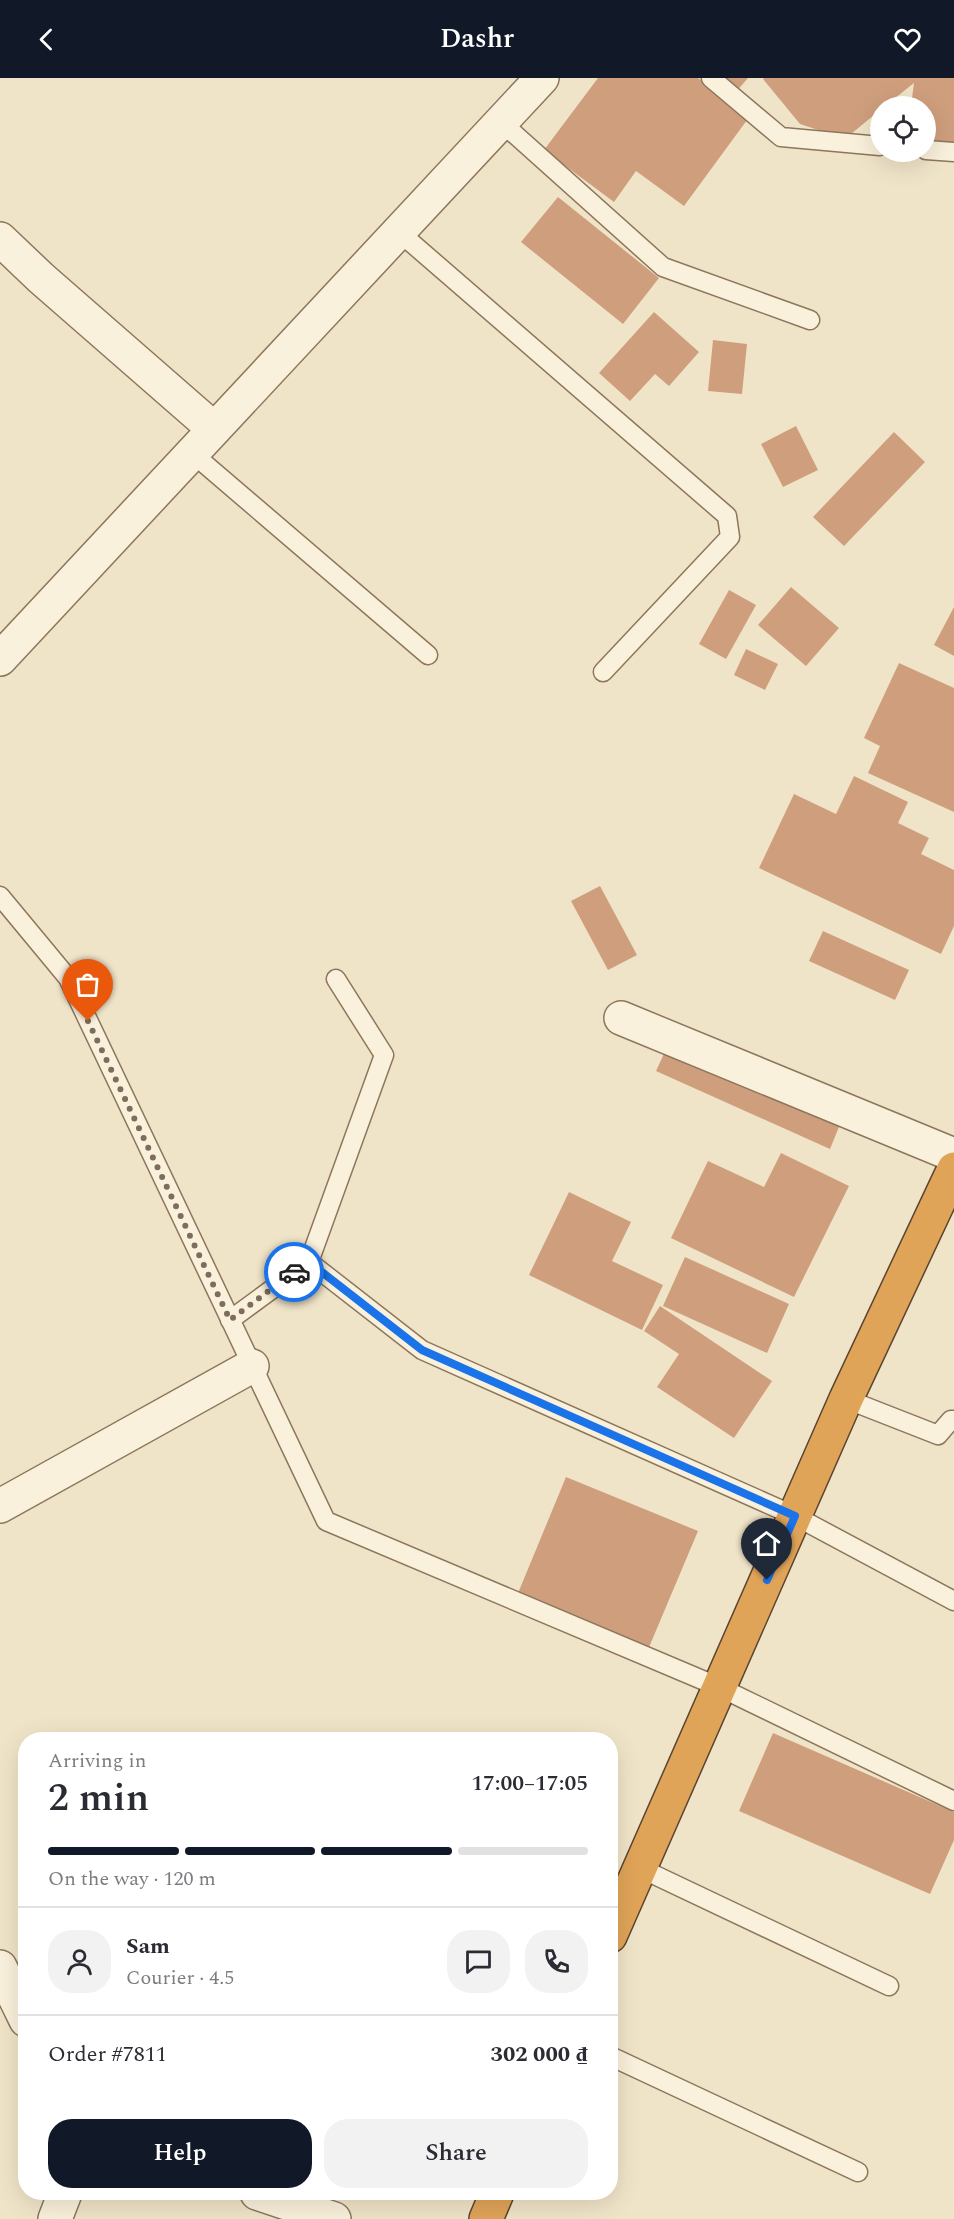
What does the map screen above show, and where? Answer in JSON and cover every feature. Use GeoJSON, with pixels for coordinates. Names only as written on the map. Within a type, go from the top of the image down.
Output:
{"type":"FeatureCollection","features":[{"type":"Feature","properties":{"kind":"highway"},"geometry":{"type":"LineString","coordinates":[[618,1917],[846,1399],[951,1183]]}},
{"type":"Feature","properties":{"kind":"highway"},"geometry":{"type":"LineString","coordinates":[[486,2219],[494,2200]]}},
{"type":"Feature","properties":{"kind":"street"},"geometry":{"type":"LineString","coordinates":[[0,658],[542,78]]}},
{"type":"Feature","properties":{"kind":"street"},"geometry":{"type":"LineString","coordinates":[[0,239],[41,278],[214,429]]}},
{"type":"Feature","properties":{"kind":"street"},"geometry":{"type":"LineString","coordinates":[[621,1018],[954,1155]]}},
{"type":"Feature","properties":{"kind":"street"},"geometry":{"type":"LineString","coordinates":[[0,1506],[252,1366]]}},
{"type":"Feature","properties":{"kind":"street"},"geometry":{"type":"LineString","coordinates":[[0,1967],[18,2004]]}},
{"type":"Feature","properties":{"kind":"street"},"geometry":{"type":"LineString","coordinates":[[55,2219],[63,2200]]}},
{"type":"Feature","properties":{"kind":"street"},"geometry":{"type":"LineString","coordinates":[[278,2200],[334,2219]]}},
{"type":"Feature","properties":{"kind":"lane"},"geometry":{"type":"LineString","coordinates":[[711,78],[781,137],[870,145]]}},
{"type":"Feature","properties":{"kind":"lane"},"geometry":{"type":"LineString","coordinates":[[501,122],[663,267],[810,320]]}},
{"type":"Feature","properties":{"kind":"lane"},"geometry":{"type":"LineString","coordinates":[[936,151],[954,152]]}},
{"type":"Feature","properties":{"kind":"lane"},"geometry":{"type":"LineString","coordinates":[[399,232],[727,516],[730,537],[603,672]]}},
{"type":"Feature","properties":{"kind":"lane"},"geometry":{"type":"LineString","coordinates":[[192,453],[428,655]]}},
{"type":"Feature","properties":{"kind":"lane"},"geometry":{"type":"LineString","coordinates":[[0,896],[68,978],[326,1521],[719,1687],[954,1801]]}},
{"type":"Feature","properties":{"kind":"lane"},"geometry":{"type":"LineString","coordinates":[[230,1320],[309,1262],[384,1055],[336,979]]}},
{"type":"Feature","properties":{"kind":"lane"},"geometry":{"type":"LineString","coordinates":[[309,1262],[422,1350],[795,1516],[954,1601]]}},
{"type":"Feature","properties":{"kind":"lane"},"geometry":{"type":"LineString","coordinates":[[846,1399],[939,1435],[951,1420],[954,1420]]}},
{"type":"Feature","properties":{"kind":"lane"},"geometry":{"type":"LineString","coordinates":[[640,1868],[890,1986]]}},
{"type":"Feature","properties":{"kind":"lane"},"geometry":{"type":"LineString","coordinates":[[618,2060],[858,2172]]}},
{"type":"Feature","properties":{"kind":"building"},"geometry":{"type":"Polygon","coordinates":[[[598,78],[698,78],[750,116],[684,206],[636,171],[614,202],[544,150],[598,78]]]}},
{"type":"Feature","properties":{"kind":"building"},"geometry":{"type":"Polygon","coordinates":[[[718,78],[748,78],[735,93],[718,78]]]}},
{"type":"Feature","properties":{"kind":"building"},"geometry":{"type":"Polygon","coordinates":[[[954,78],[954,150],[936,148],[936,96],[912,96],[914,83],[898,96],[870,96],[870,118],[845,139],[800,124],[763,79],[954,78]]]}},
{"type":"Feature","properties":{"kind":"building"},"geometry":{"type":"Polygon","coordinates":[[[558,197],[659,278],[623,324],[521,242],[558,197]]]}},
{"type":"Feature","properties":{"kind":"building"},"geometry":{"type":"Polygon","coordinates":[[[654,312],[699,352],[669,386],[655,374],[630,401],[599,373],[654,312]]]}},
{"type":"Feature","properties":{"kind":"building"},"geometry":{"type":"Polygon","coordinates":[[[713,340],[747,344],[742,394],[708,391],[713,340]]]}},
{"type":"Feature","properties":{"kind":"building"},"geometry":{"type":"Polygon","coordinates":[[[796,426],[818,470],[783,487],[761,444],[796,426]]]}},
{"type":"Feature","properties":{"kind":"building"},"geometry":{"type":"Polygon","coordinates":[[[894,432],[925,462],[844,546],[813,517],[894,432]]]}},
{"type":"Feature","properties":{"kind":"building"},"geometry":{"type":"Polygon","coordinates":[[[791,587],[839,628],[806,666],[758,625],[791,587]]]}},
{"type":"Feature","properties":{"kind":"building"},"geometry":{"type":"Polygon","coordinates":[[[729,590],[756,605],[726,659],[699,644],[729,590]]]}},
{"type":"Feature","properties":{"kind":"building"},"geometry":{"type":"Polygon","coordinates":[[[954,607],[954,656],[934,645],[954,607]]]}},
{"type":"Feature","properties":{"kind":"building"},"geometry":{"type":"Polygon","coordinates":[[[746,649],[778,664],[765,690],[734,675],[746,649]]]}},
{"type":"Feature","properties":{"kind":"building"},"geometry":{"type":"Polygon","coordinates":[[[899,663],[954,688],[954,812],[868,773],[880,746],[864,738],[899,663]]]}},
{"type":"Feature","properties":{"kind":"building"},"geometry":{"type":"Polygon","coordinates":[[[854,776],[908,802],[898,823],[929,838],[921,854],[954,870],[954,926],[941,954],[759,868],[794,794],[836,814],[854,776]]]}},
{"type":"Feature","properties":{"kind":"building"},"geometry":{"type":"Polygon","coordinates":[[[600,886],[637,955],[608,970],[571,901],[600,886]]]}},
{"type":"Feature","properties":{"kind":"building"},"geometry":{"type":"Polygon","coordinates":[[[823,931],[909,970],[895,1000],[809,961],[823,931]]]}},
{"type":"Feature","properties":{"kind":"building"},"geometry":{"type":"Polygon","coordinates":[[[668,1045],[841,1122],[830,1149],[656,1071],[668,1045]]]}},
{"type":"Feature","properties":{"kind":"building"},"geometry":{"type":"Polygon","coordinates":[[[781,1153],[849,1186],[794,1297],[671,1238],[708,1161],[764,1187],[781,1153]]]}},
{"type":"Feature","properties":{"kind":"building"},"geometry":{"type":"Polygon","coordinates":[[[569,1192],[631,1222],[612,1261],[663,1285],[642,1330],[529,1275],[569,1192]]]}},
{"type":"Feature","properties":{"kind":"building"},"geometry":{"type":"Polygon","coordinates":[[[685,1257],[789,1304],[767,1353],[663,1306],[685,1257]]]}},
{"type":"Feature","properties":{"kind":"building"},"geometry":{"type":"Polygon","coordinates":[[[660,1306],[772,1381],[734,1438],[657,1387],[679,1354],[644,1331],[660,1306]]]}},
{"type":"Feature","properties":{"kind":"building"},"geometry":{"type":"Polygon","coordinates":[[[566,1477],[698,1531],[647,1652],[516,1598],[566,1477]]]}},
{"type":"Feature","properties":{"kind":"building"},"geometry":{"type":"Polygon","coordinates":[[[773,1733],[954,1812],[954,1840],[930,1894],[739,1811],[773,1733]]]}},
{"type":"Feature","properties":{"kind":"way so far"},"geometry":{"type":"LineString","coordinates":[[88,1021],[230,1320],[294,1272]]}},
{"type":"Feature","properties":{"kind":"route"},"geometry":{"type":"LineString","coordinates":[[294,1272],[309,1262],[422,1350],[795,1516],[767,1580]]}}]}
